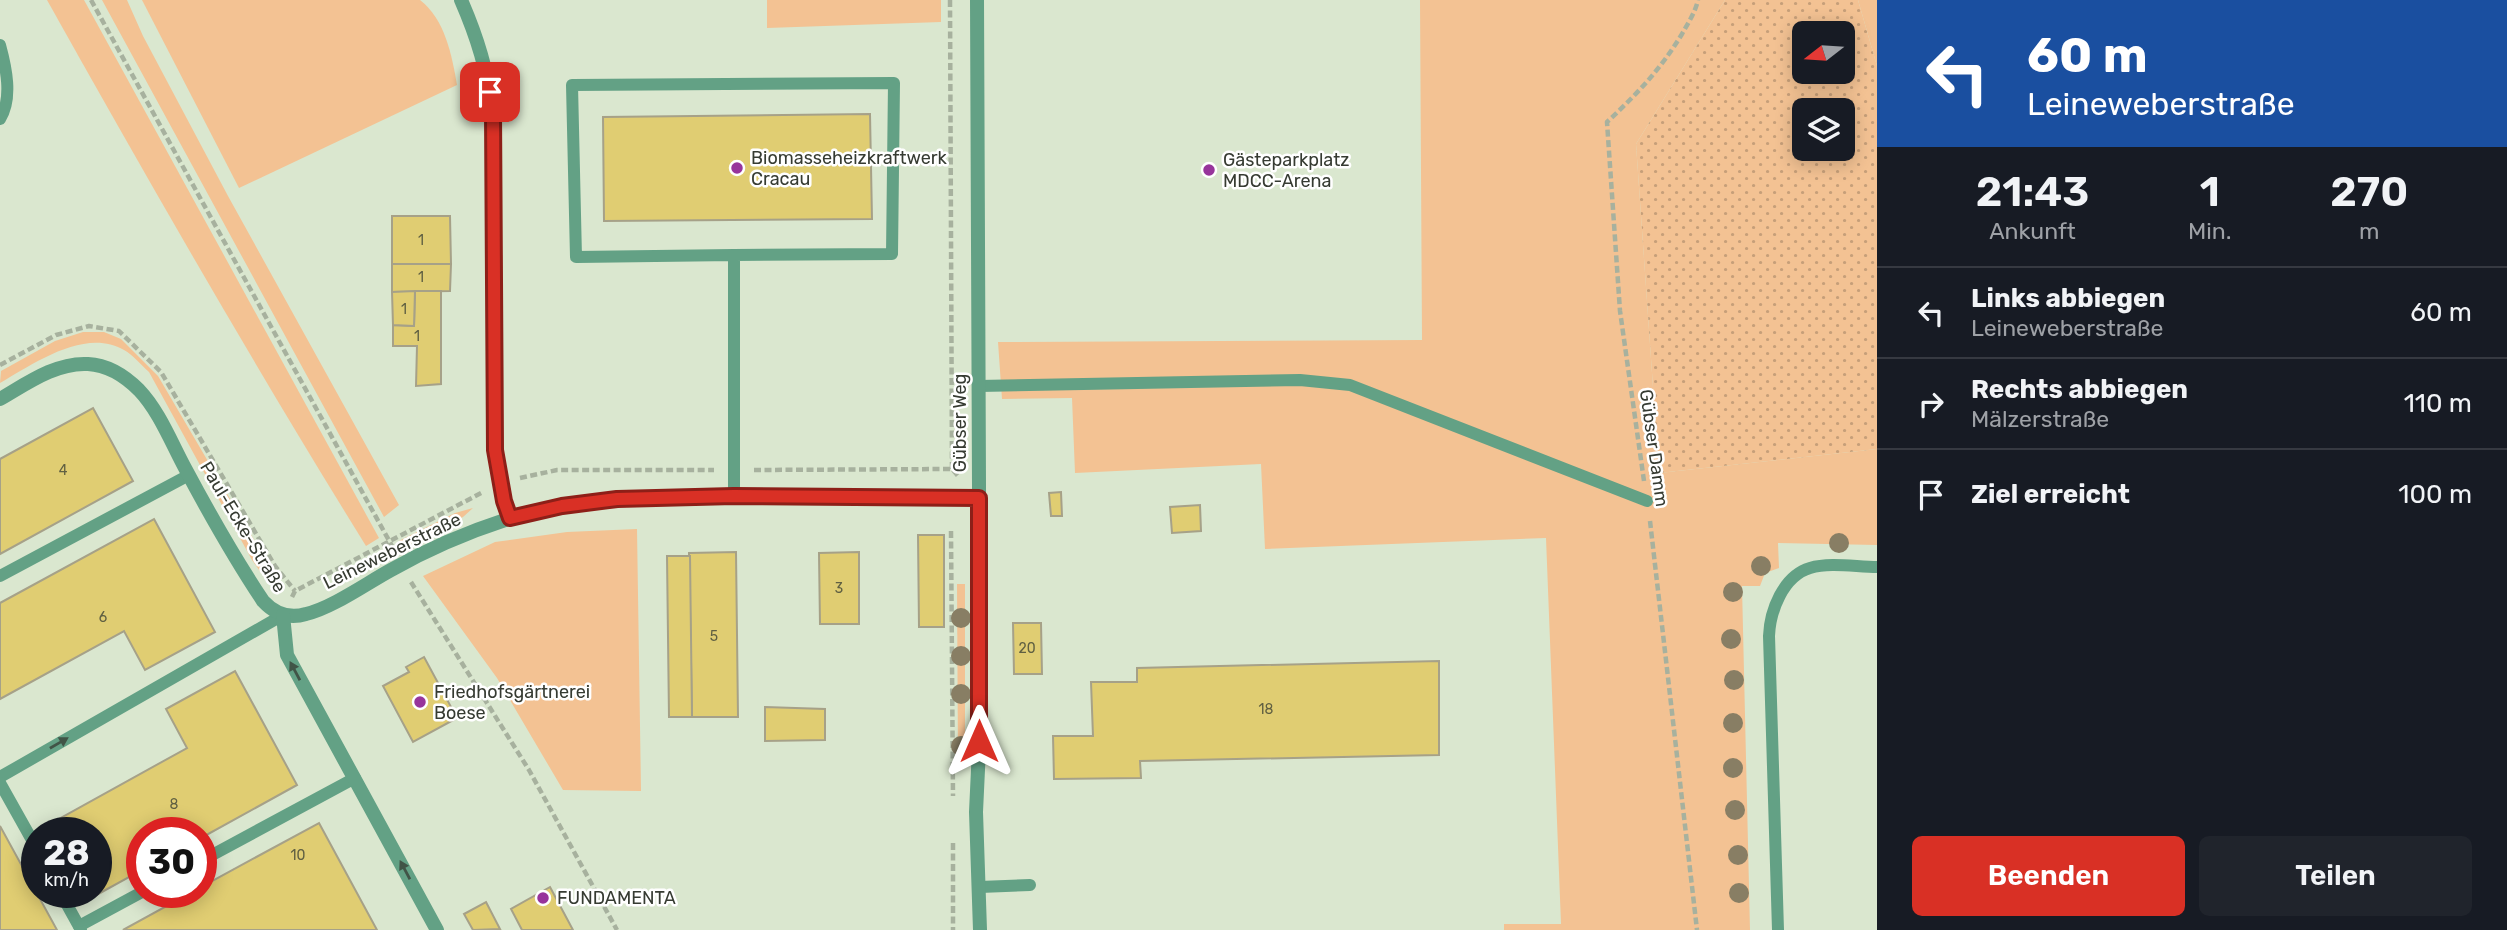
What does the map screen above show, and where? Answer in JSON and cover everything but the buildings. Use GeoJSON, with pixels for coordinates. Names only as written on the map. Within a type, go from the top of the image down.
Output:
{"type":"FeatureCollection","features":[{"type":"Feature","properties":{"kind":"street"},"geometry":{"type":"LineString","coordinates":[[461,0],[478,38],[493,112],[495,450],[502,493],[510,518]]}},
{"type":"Feature","properties":{"kind":"street","name":"Gübser Weg"},"geometry":{"type":"LineString","coordinates":[[977,0],[979,755],[976,812],[980,930]]}},
{"type":"Feature","properties":{"kind":"street","name":"Paul-Ecke-Straße"},"geometry":{"type":"LineString","coordinates":[[0,399],[41,376],[74,365],[88,364],[116,372],[139,390],[150,403],[263,601],[283,615],[286,655],[436,930]]}},
{"type":"Feature","properties":{"kind":"street","name":"Leineweberstraße"},"geometry":{"type":"LineString","coordinates":[[283,615],[298,616],[314,611],[436,547],[510,518],[592,501],[734,496],[979,498]]}},
{"type":"Feature","properties":{"kind":"lane"},"geometry":{"type":"LineString","coordinates":[[0,45],[7,81],[5,104],[0,119]]}},
{"type":"Feature","properties":{"kind":"lane"},"geometry":{"type":"LineString","coordinates":[[894,83],[892,254],[734,255],[576,257],[572,85],[894,83]]}},
{"type":"Feature","properties":{"kind":"lane"},"geometry":{"type":"LineString","coordinates":[[734,255],[734,496]]}},
{"type":"Feature","properties":{"kind":"lane"},"geometry":{"type":"LineString","coordinates":[[979,386],[1300,380],[1350,384],[1647,501]]}},
{"type":"Feature","properties":{"kind":"lane"},"geometry":{"type":"LineString","coordinates":[[0,576],[189,475]]}},
{"type":"Feature","properties":{"kind":"lane"},"geometry":{"type":"LineString","coordinates":[[1778,930],[1769,636],[1771,618],[1782,592],[1805,570],[1817,567],[1877,567]]}},
{"type":"Feature","properties":{"kind":"lane"},"geometry":{"type":"LineString","coordinates":[[0,776],[283,615]]}},
{"type":"Feature","properties":{"kind":"lane"},"geometry":{"type":"LineString","coordinates":[[217,852],[355,778]]}},
{"type":"Feature","properties":{"kind":"lane"},"geometry":{"type":"LineString","coordinates":[[0,783],[21,820]]}},
{"type":"Feature","properties":{"kind":"lane"},"geometry":{"type":"LineString","coordinates":[[980,887],[1030,885]]}},
{"type":"Feature","properties":{"kind":"lane"},"geometry":{"type":"LineString","coordinates":[[69,908],[80,928],[126,901]]}},
{"type":"Feature","properties":{"kind":"path"},"geometry":{"type":"LineString","coordinates":[[90,0],[401,564],[529,770],[617,930]]}},
{"type":"Feature","properties":{"kind":"path","name":"Gübser Weg"},"geometry":{"type":"LineString","coordinates":[[950,0],[951,469]]}},
{"type":"Feature","properties":{"kind":"path","name":"Gübser Damm"},"geometry":{"type":"LineString","coordinates":[[1697,930],[1647,501],[1620,311],[1607,122],[1656,73],[1696,10],[1698,0]]}},
{"type":"Feature","properties":{"kind":"path"},"geometry":{"type":"LineString","coordinates":[[951,531],[953,806]]}},
{"type":"Feature","properties":{"kind":"path"},"geometry":{"type":"LineString","coordinates":[[953,834],[953,930]]}},
{"type":"Feature","properties":{"kind":"shaded area"},"geometry":{"type":"Polygon","coordinates":[[[47,0],[84,0],[379,538],[366,546],[204,275],[47,0]]]}},
{"type":"Feature","properties":{"kind":"shaded area"},"geometry":{"type":"Polygon","coordinates":[[[102,0],[127,0],[143,36],[228,196],[399,505],[384,517],[102,0]]]}},
{"type":"Feature","properties":{"kind":"shaded area"},"geometry":{"type":"Polygon","coordinates":[[[142,0],[420,0],[436,17],[441,28],[450,50],[457,85],[239,188],[142,0]]]}},
{"type":"Feature","properties":{"kind":"shaded area"},"geometry":{"type":"Polygon","coordinates":[[[767,0],[941,0],[941,22],[767,28],[767,0]]]}},
{"type":"Feature","properties":{"kind":"shaded area"},"geometry":{"type":"Polygon","coordinates":[[[1420,0],[1725,0],[1636,144],[1659,473],[1877,449],[1877,545],[1778,543],[1779,568],[1765,573],[1760,586],[1742,586],[1750,930],[1504,930],[1504,924],[1561,924],[1546,538],[1265,549],[1261,464],[1075,473],[1072,398],[1002,399],[998,342],[1422,340],[1420,0]]]}},
{"type":"Feature","properties":{"kind":"shaded area"},"geometry":{"type":"Polygon","coordinates":[[[1725,0],[1858,0],[1877,66],[1877,449],[1659,473],[1636,144],[1725,0]]]}},
{"type":"Feature","properties":{"kind":"shaded area"},"geometry":{"type":"Polygon","coordinates":[[[1858,0],[1877,0],[1877,66],[1858,0]]]}},
{"type":"Feature","properties":{"kind":"shaded area"},"geometry":{"type":"Polygon","coordinates":[[[83,332],[104,332],[121,339],[158,376],[260,550],[264,577],[252,560],[149,372],[127,352],[109,344],[76,345],[43,358],[0,383],[1,371],[55,341],[83,332]]]}},
{"type":"Feature","properties":{"kind":"shaded area"},"geometry":{"type":"Polygon","coordinates":[[[473,508],[463,517],[404,547],[399,541],[455,513],[473,508]]]}},
{"type":"Feature","properties":{"kind":"shaded area"},"geometry":{"type":"Polygon","coordinates":[[[637,529],[641,791],[563,790],[497,678],[423,576],[495,542],[567,532],[637,529]]]}},
{"type":"Feature","properties":{"kind":"shaded area"},"geometry":{"type":"Polygon","coordinates":[[[957,584],[965,584],[965,762],[958,764],[957,584]]]}},
{"type":"Feature","properties":{"kind":"place","name":"Biomasseheizkraftwerk Cracau"},"geometry":{"type":"Point","coordinates":[737,168]}},
{"type":"Feature","properties":{"kind":"place","name":"Gästeparkplatz MDCC-Arena"},"geometry":{"type":"Point","coordinates":[1209,170]}},
{"type":"Feature","properties":{"kind":"place","name":"Friedhofsgärtnerei Boese"},"geometry":{"type":"Point","coordinates":[420,702]}},
{"type":"Feature","properties":{"kind":"place","name":"FUNDAMENTA"},"geometry":{"type":"Point","coordinates":[543,898]}},
{"type":"Feature","properties":{"kind":"route"},"geometry":{"type":"LineString","coordinates":[[490,92],[493,112],[495,450],[504,501],[510,518],[562,506],[617,499],[734,496],[979,498],[979,741]]}}]}
